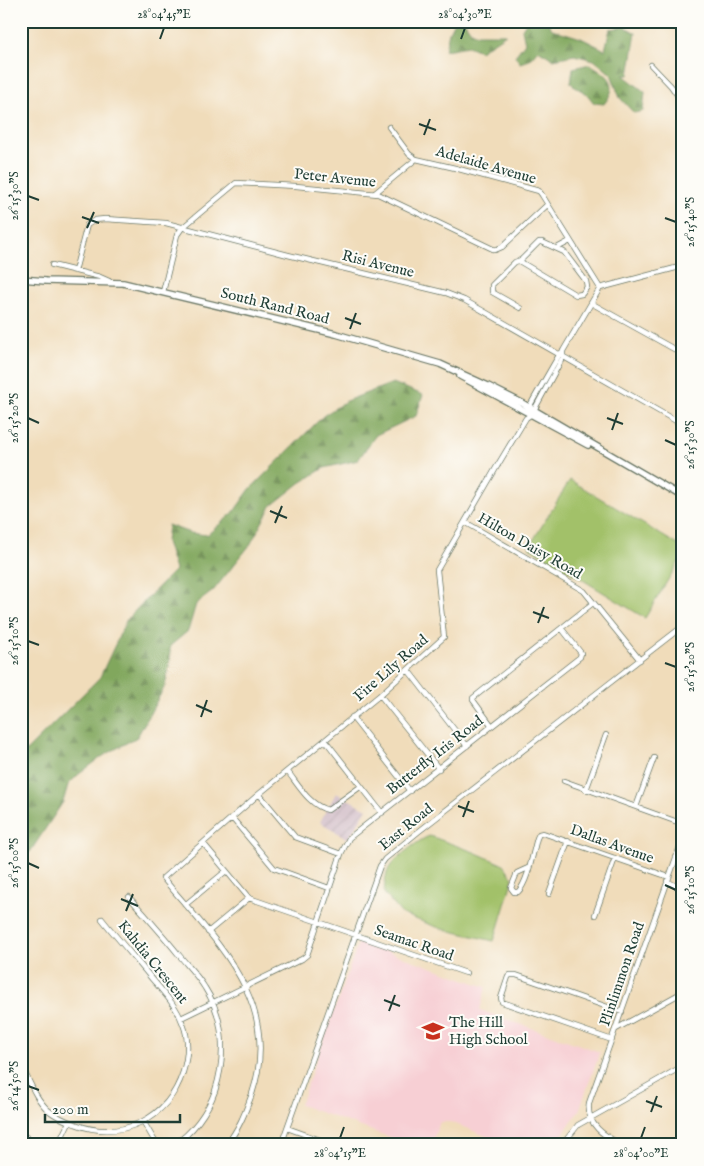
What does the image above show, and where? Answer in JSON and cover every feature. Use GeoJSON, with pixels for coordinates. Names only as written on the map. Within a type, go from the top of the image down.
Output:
{"type":"FeatureCollection","features":[{"type":"Feature","properties":{"kind":"main road","name":"South Rand Road"},"geometry":{"type":"LineString","coordinates":[[21,279],[109,281],[163,292],[386,347],[434,363],[619,460],[683,497]]}},
{"type":"Feature","properties":{"kind":"street"},"geometry":{"type":"LineString","coordinates":[[651,65],[671,86],[683,103]]}},
{"type":"Feature","properties":{"kind":"street","name":"Adelaide Avenue"},"geometry":{"type":"LineString","coordinates":[[389,127],[409,154],[416,159],[431,161],[534,189],[542,195],[600,288]]}},
{"type":"Feature","properties":{"kind":"street"},"geometry":{"type":"LineString","coordinates":[[375,193],[416,159]]}},
{"type":"Feature","properties":{"kind":"street","name":"Peter Avenue"},"geometry":{"type":"LineString","coordinates":[[182,228],[236,183],[242,183],[375,193],[495,250],[502,247],[547,205]]}},
{"type":"Feature","properties":{"kind":"street","name":"Risi Avenue"},"geometry":{"type":"LineString","coordinates":[[75,270],[87,225],[94,220],[129,220],[166,223],[452,294],[683,425]]}},
{"type":"Feature","properties":{"kind":"street"},"geometry":{"type":"LineString","coordinates":[[163,292],[176,241],[182,228]]}},
{"type":"Feature","properties":{"kind":"street"},"geometry":{"type":"LineString","coordinates":[[556,248],[570,241]]}},
{"type":"Feature","properties":{"kind":"street"},"geometry":{"type":"LineString","coordinates":[[519,262],[539,242],[564,252],[587,282],[587,289],[580,295],[574,294],[519,262],[514,262],[491,287],[492,292],[520,308]]}},
{"type":"Feature","properties":{"kind":"street","name":"South Rand Road"},"geometry":{"type":"LineString","coordinates":[[52,265],[109,281]]}},
{"type":"Feature","properties":{"kind":"street"},"geometry":{"type":"LineString","coordinates":[[683,266],[600,288],[591,303],[683,354]]}},
{"type":"Feature","properties":{"kind":"street","name":"Fire Lily Road"},"geometry":{"type":"LineString","coordinates":[[185,905],[163,878],[259,794],[380,695],[444,637],[437,570],[591,303]]}},
{"type":"Feature","properties":{"kind":"street","name":"Hilton Daisy Road"},"geometry":{"type":"LineString","coordinates":[[465,522],[584,591],[640,660]]}},
{"type":"Feature","properties":{"kind":"street"},"geometry":{"type":"LineString","coordinates":[[492,726],[472,698],[593,603]]}},
{"type":"Feature","properties":{"kind":"street","name":"East Road"},"geometry":{"type":"LineString","coordinates":[[280,1145],[380,866],[385,859],[683,626]]}},
{"type":"Feature","properties":{"kind":"street","name":"Butterfly Iris Road"},"geometry":{"type":"LineString","coordinates":[[180,1018],[302,959],[306,955],[341,854],[349,838],[580,657],[581,653],[578,648],[562,629]]}},
{"type":"Feature","properties":{"kind":"street"},"geometry":{"type":"LineString","coordinates":[[408,670],[467,746]]}},
{"type":"Feature","properties":{"kind":"street"},"geometry":{"type":"LineString","coordinates":[[380,695],[439,769]]}},
{"type":"Feature","properties":{"kind":"street"},"geometry":{"type":"LineString","coordinates":[[352,717],[410,791]]}},
{"type":"Feature","properties":{"kind":"street"},"geometry":{"type":"LineString","coordinates":[[586,790],[606,736]]}},
{"type":"Feature","properties":{"kind":"street"},"geometry":{"type":"LineString","coordinates":[[325,740],[382,813]]}},
{"type":"Feature","properties":{"kind":"street"},"geometry":{"type":"LineString","coordinates":[[636,807],[654,758]]}},
{"type":"Feature","properties":{"kind":"street"},"geometry":{"type":"LineString","coordinates":[[288,772],[316,806],[326,810],[360,787]]}},
{"type":"Feature","properties":{"kind":"street"},"geometry":{"type":"LineString","coordinates":[[564,781],[683,824]]}},
{"type":"Feature","properties":{"kind":"street"},"geometry":{"type":"LineString","coordinates":[[259,794],[295,837],[341,854]]}},
{"type":"Feature","properties":{"kind":"street"},"geometry":{"type":"LineString","coordinates":[[232,818],[274,868],[329,888]]}},
{"type":"Feature","properties":{"kind":"street","name":"Dallas Avenue"},"geometry":{"type":"LineString","coordinates":[[528,868],[540,834],[547,834],[668,879],[683,890]]}},
{"type":"Feature","properties":{"kind":"street","name":"Plinlimmon Road"},"geometry":{"type":"LineString","coordinates":[[591,1117],[588,1109],[589,1104],[683,838]]}},
{"type":"Feature","properties":{"kind":"street"},"geometry":{"type":"LineString","coordinates":[[549,894],[568,841]]}},
{"type":"Feature","properties":{"kind":"street"},"geometry":{"type":"LineString","coordinates":[[203,843],[250,898],[208,932]]}},
{"type":"Feature","properties":{"kind":"street"},"geometry":{"type":"LineString","coordinates":[[595,915],[615,858]]}},
{"type":"Feature","properties":{"kind":"street"},"geometry":{"type":"LineString","coordinates":[[528,868],[522,888],[518,892],[514,892],[511,888],[517,873],[528,868]]}},
{"type":"Feature","properties":{"kind":"street"},"geometry":{"type":"LineString","coordinates":[[226,871],[185,905],[229,958],[246,986],[256,1018],[260,1048],[256,1082],[242,1121],[226,1145]]}},
{"type":"Feature","properties":{"kind":"street"},"geometry":{"type":"LineString","coordinates":[[129,897],[205,988],[218,1018],[222,1040],[223,1059],[213,1098],[202,1116],[181,1140],[173,1145]]}},
{"type":"Feature","properties":{"kind":"street","name":"Seamac Road"},"geometry":{"type":"LineString","coordinates":[[250,898],[466,973]]}},
{"type":"Feature","properties":{"kind":"street","name":"Kahdia Crescent"},"geometry":{"type":"LineString","coordinates":[[21,1065],[36,1096],[48,1110],[69,1122],[89,1130],[117,1131],[134,1126],[156,1114],[170,1099],[186,1063],[188,1046],[184,1025],[175,1006],[102,919]]}},
{"type":"Feature","properties":{"kind":"street"},"geometry":{"type":"LineString","coordinates":[[612,1040],[502,1002],[501,998],[508,978],[510,975],[516,975],[622,1012]]}},
{"type":"Feature","properties":{"kind":"street"},"geometry":{"type":"LineString","coordinates":[[616,1030],[683,992]]}},
{"type":"Feature","properties":{"kind":"street"},"geometry":{"type":"LineString","coordinates":[[562,1145],[574,1128],[683,1066]]}},
{"type":"Feature","properties":{"kind":"street"},"geometry":{"type":"LineString","coordinates":[[591,1117],[598,1131],[621,1145]]}},
{"type":"Feature","properties":{"kind":"street"},"geometry":{"type":"LineString","coordinates":[[143,1121],[157,1145]]}},
{"type":"Feature","properties":{"kind":"street"},"geometry":{"type":"LineString","coordinates":[[58,1145],[69,1122]]}},
{"type":"Feature","properties":{"kind":"street"},"geometry":{"type":"LineString","coordinates":[[287,1128],[334,1145]]}},
{"type":"Feature","properties":{"kind":"street"},"geometry":{"type":"LineString","coordinates":[[21,1133],[36,1145]]}},
{"type":"Feature","properties":{"kind":"street"},"geometry":{"type":"LineString","coordinates":[[671,1145],[683,1138]]}},
{"type":"Feature","properties":{"kind":"shaded area"},"geometry":{"type":"Polygon","coordinates":[[[336,793],[367,809],[348,839],[320,822],[336,793]]]}},
{"type":"Feature","properties":{"kind":"shaded area","name":"The Hill High School"},"geometry":{"type":"Polygon","coordinates":[[[359,941],[486,987],[480,1010],[600,1052],[579,1111],[555,1145],[508,1145],[451,1122],[440,1122],[431,1145],[411,1145],[300,1105],[359,941]]]}},
{"type":"Feature","properties":{"kind":"green space"},"geometry":{"type":"Polygon","coordinates":[[[464,21],[470,30],[476,34],[506,34],[480,51],[468,46],[445,50],[449,32],[454,22],[464,21]]]}},
{"type":"Feature","properties":{"kind":"green space"},"geometry":{"type":"Polygon","coordinates":[[[527,21],[547,21],[552,29],[581,38],[605,50],[610,29],[625,27],[636,33],[629,75],[623,75],[645,92],[643,111],[634,113],[620,98],[611,74],[594,60],[574,55],[553,59],[538,50],[529,60],[520,63],[515,56],[525,43],[522,29],[527,21]]]}},
{"type":"Feature","properties":{"kind":"green space"},"geometry":{"type":"Polygon","coordinates":[[[590,64],[607,76],[612,85],[612,90],[604,104],[594,103],[586,93],[571,83],[573,68],[590,64]]]}},
{"type":"Feature","properties":{"kind":"green space"},"geometry":{"type":"Polygon","coordinates":[[[393,383],[423,395],[416,416],[376,435],[358,460],[324,468],[300,483],[271,506],[250,545],[213,591],[196,604],[188,631],[170,646],[170,662],[165,686],[137,737],[103,756],[68,785],[63,802],[30,852],[21,861],[21,756],[100,677],[127,619],[175,570],[166,542],[168,525],[190,533],[207,535],[233,513],[250,489],[323,416],[346,401],[393,383]]]}},
{"type":"Feature","properties":{"kind":"green space"},"geometry":{"type":"Polygon","coordinates":[[[570,480],[683,548],[683,555],[645,618],[529,547],[570,480]]]}},
{"type":"Feature","properties":{"kind":"green space"},"geometry":{"type":"Polygon","coordinates":[[[430,836],[504,865],[513,878],[494,941],[442,929],[402,914],[384,893],[386,875],[391,865],[409,848],[430,836]]]}},
{"type":"Feature","properties":{"kind":"place","name":"The Hill High School"},"geometry":{"type":"Point","coordinates":[433,1031]}}]}
